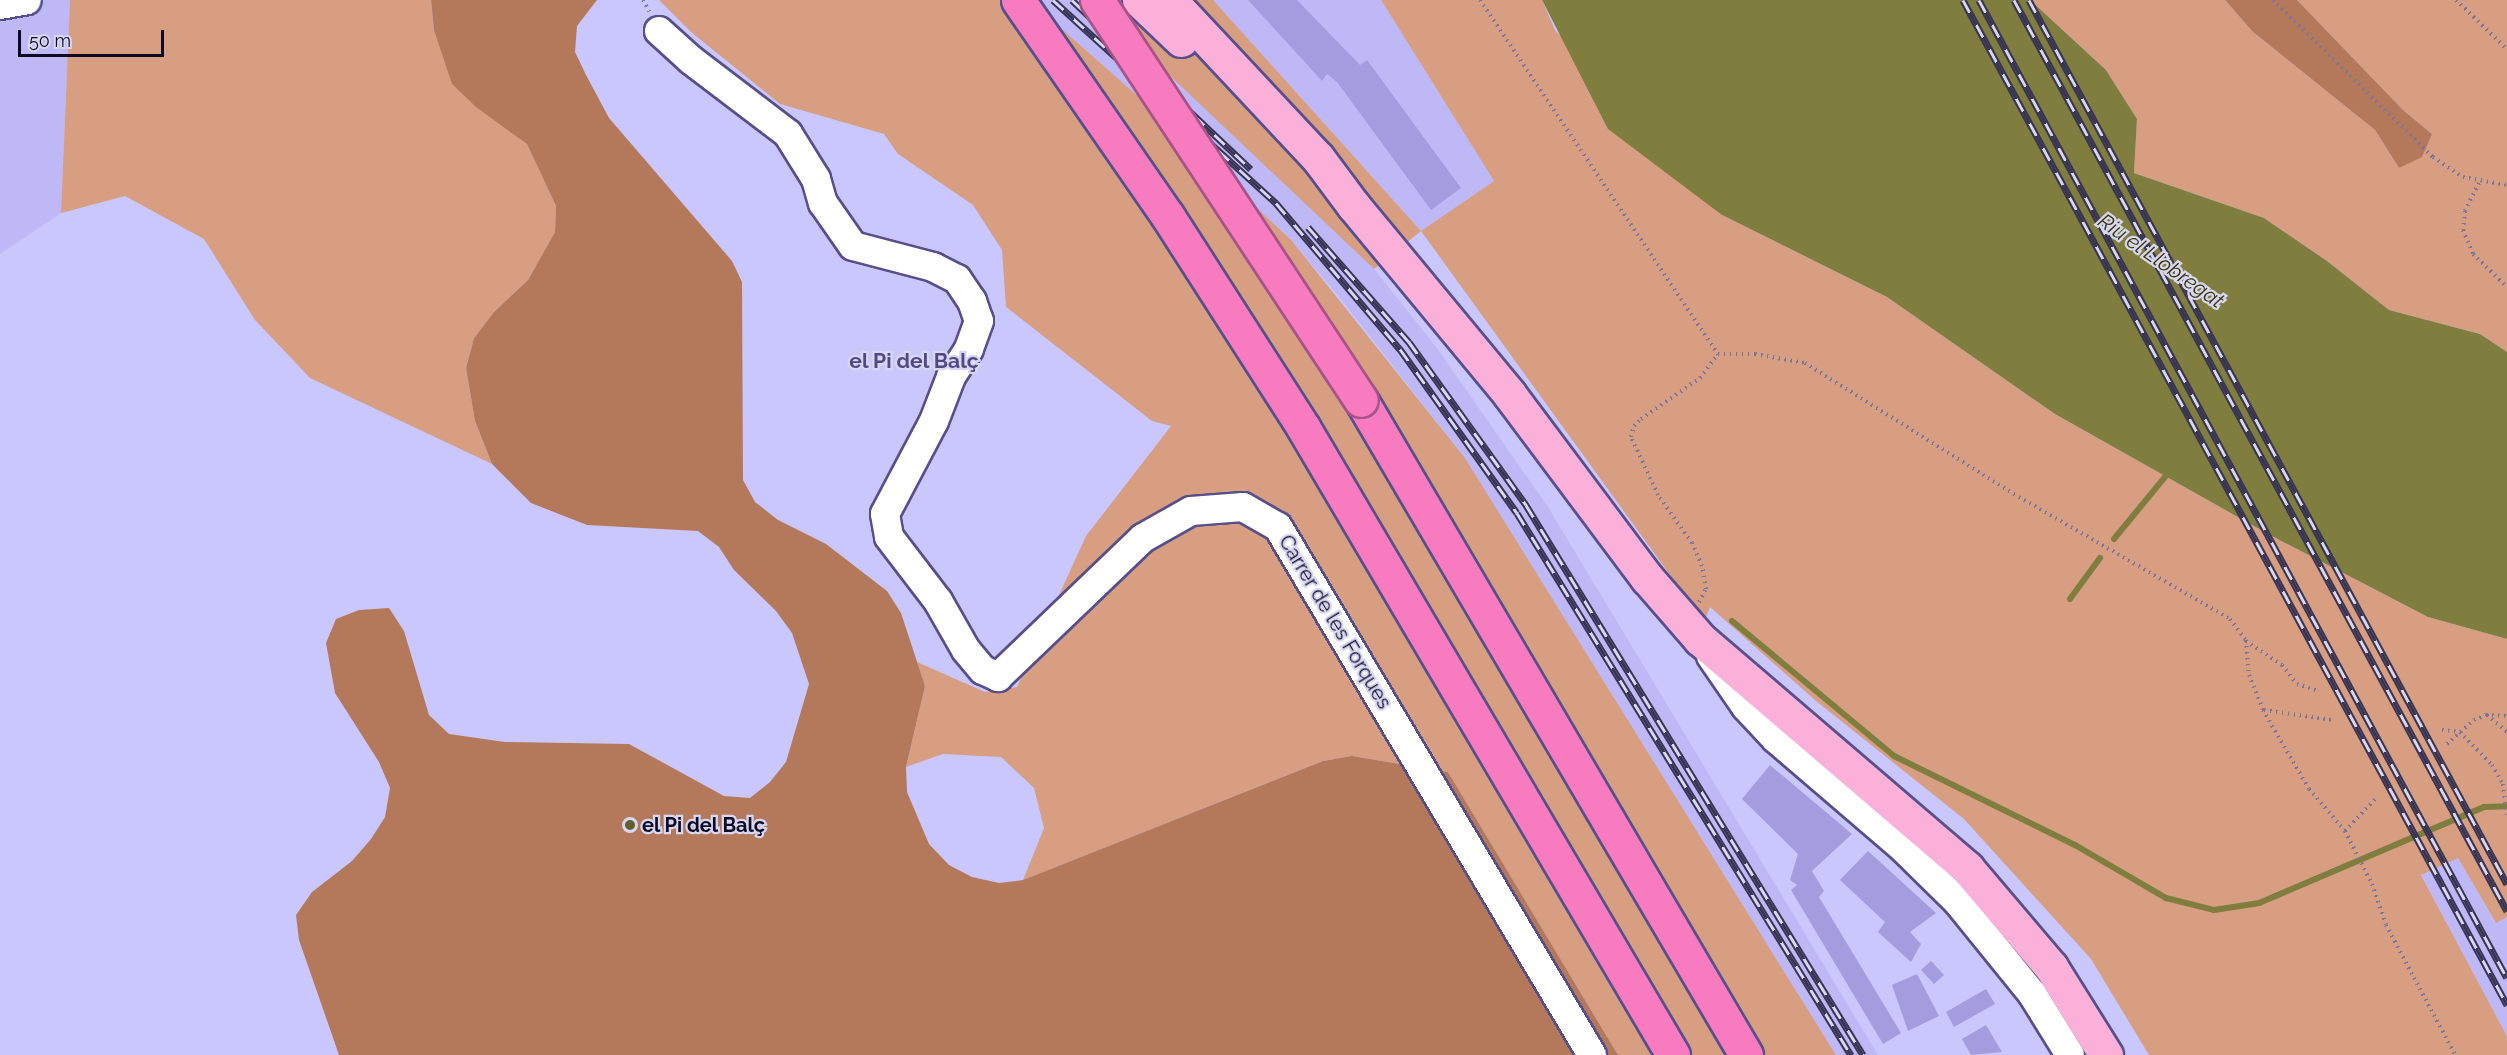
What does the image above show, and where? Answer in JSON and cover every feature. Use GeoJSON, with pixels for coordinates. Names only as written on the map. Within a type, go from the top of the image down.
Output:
{"type":"FeatureCollection","features":[{"type":"Feature","properties":{"kind":"highway"},"geometry":{"type":"LineString","coordinates":[[1018,0],[1167,215],[1304,427],[1673,1055]]}},
{"type":"Feature","properties":{"kind":"highway"},"geometry":{"type":"LineString","coordinates":[[1096,0],[1361,400],[1746,1055]]}},
{"type":"Feature","properties":{"kind":"main road"},"geometry":{"type":"LineString","coordinates":[[1139,0],[1353,206]]}},
{"type":"Feature","properties":{"kind":"main road"},"geometry":{"type":"LineString","coordinates":[[1170,0],[1318,158],[1353,206],[1510,395],[1692,629],[1967,868],[2050,967],[2106,1055]]}},
{"type":"Feature","properties":{"kind":"street"},"geometry":{"type":"LineString","coordinates":[[0,5],[27,0]]}},
{"type":"Feature","properties":{"kind":"street","name":"Carrer de les Forques"},"geometry":{"type":"LineString","coordinates":[[659,31],[691,60],[788,134],[816,179],[823,203],[853,246],[933,267],[957,279],[972,301],[979,321],[969,349],[951,377],[934,421],[885,514],[889,537],[938,601],[966,650],[983,670],[998,677],[1143,538],[1191,511],[1243,507],[1278,527],[1592,1055]]}},
{"type":"Feature","properties":{"kind":"street"},"geometry":{"type":"LineString","coordinates":[[1692,629],[1746,707],[1818,776],[1958,901],[2026,986],[2070,1055]]}},
{"type":"Feature","properties":{"kind":"path"},"geometry":{"type":"LineString","coordinates":[[1480,0],[1719,354]]}},
{"type":"Feature","properties":{"kind":"path"},"geometry":{"type":"LineString","coordinates":[[2273,0],[2433,157],[2450,170],[2479,183],[2507,185]]}},
{"type":"Feature","properties":{"kind":"path"},"geometry":{"type":"LineString","coordinates":[[2456,0],[2507,50]]}},
{"type":"Feature","properties":{"kind":"path"},"geometry":{"type":"LineString","coordinates":[[2479,183],[2465,212],[2463,230],[2473,254],[2507,287]]}},
{"type":"Feature","properties":{"kind":"path"},"geometry":{"type":"LineString","coordinates":[[1692,629],[1698,605],[1706,588],[1702,566],[1692,543],[1658,495],[1631,437],[1634,426],[1641,419],[1700,378],[1719,354]]}},
{"type":"Feature","properties":{"kind":"path"},"geometry":{"type":"LineString","coordinates":[[1719,354],[1789,358],[1820,371],[2029,503],[2230,619],[2246,640],[2282,666],[2297,684],[2319,691]]}},
{"type":"Feature","properties":{"kind":"path"},"geometry":{"type":"LineString","coordinates":[[2246,640],[2249,675],[2264,710],[2308,789],[2345,831],[2365,868],[2386,925],[2455,1055]]}},
{"type":"Feature","properties":{"kind":"path"},"geometry":{"type":"LineString","coordinates":[[2264,710],[2333,720]]}},
{"type":"Feature","properties":{"kind":"path"},"geometry":{"type":"LineString","coordinates":[[2486,715],[2507,732]]}},
{"type":"Feature","properties":{"kind":"path"},"geometry":{"type":"LineString","coordinates":[[2447,744],[2460,732],[2486,715],[2507,716]]}},
{"type":"Feature","properties":{"kind":"path"},"geometry":{"type":"LineString","coordinates":[[2442,730],[2460,732],[2492,765],[2505,794],[2507,815]]}},
{"type":"Feature","properties":{"kind":"path"},"geometry":{"type":"LineString","coordinates":[[2345,831],[2375,799]]}},
{"type":"Feature","properties":{"kind":"shaded area"},"geometry":{"type":"Polygon","coordinates":[[[0,0],[70,0],[61,213],[0,254],[0,0]]]}},
{"type":"Feature","properties":{"kind":"shaded area"},"geometry":{"type":"Polygon","coordinates":[[[70,0],[431,0],[434,30],[504,126],[527,144],[556,206],[555,232],[528,280],[494,312],[474,338],[466,368],[475,421],[492,464],[310,378],[255,320],[204,239],[125,196],[61,213],[70,0]]]}},
{"type":"Feature","properties":{"kind":"shaded area"},"geometry":{"type":"Polygon","coordinates":[[[431,0],[597,0],[577,26],[575,52],[586,75],[609,118],[732,261],[742,282],[743,480],[755,502],[778,520],[826,544],[887,591],[901,613],[925,686],[906,767],[907,792],[929,844],[949,865],[972,877],[999,883],[1023,880],[1323,761],[1352,756],[1448,772],[1618,1055],[339,1055],[299,940],[296,915],[312,892],[352,861],[371,839],[385,817],[390,788],[379,762],[335,693],[326,643],[336,619],[359,610],[389,608],[404,631],[429,715],[449,734],[505,742],[629,744],[724,796],[750,798],[770,782],[786,762],[809,684],[792,633],[776,611],[734,570],[719,547],[698,531],[587,525],[531,503],[492,464],[475,421],[466,368],[474,338],[494,312],[528,280],[555,232],[556,206],[527,144],[476,107],[452,84],[434,30],[431,0]]]}},
{"type":"Feature","properties":{"kind":"shaded area"},"geometry":{"type":"Polygon","coordinates":[[[659,0],[1029,0],[1141,99],[1292,241],[1465,458],[1836,1055],[1618,1055],[1448,772],[1352,756],[1323,761],[1023,880],[1044,828],[1034,788],[1001,757],[943,754],[906,767],[925,686],[917,662],[985,692],[1017,687],[1086,536],[1171,426],[1152,421],[1006,307],[1002,250],[973,205],[898,154],[884,134],[780,104],[691,32],[659,0]]]}},
{"type":"Feature","properties":{"kind":"shaded area"},"geometry":{"type":"Polygon","coordinates":[[[1029,0],[1090,0],[1374,269],[1437,348],[1548,507],[1878,1055],[1836,1055],[1465,458],[1340,298],[1292,241],[1029,0]]]}},
{"type":"Feature","properties":{"kind":"shaded area"},"geometry":{"type":"Polygon","coordinates":[[[1090,0],[1213,0],[1421,231],[1374,269],[1090,0]]]}},
{"type":"Feature","properties":{"kind":"shaded area"},"geometry":{"type":"Polygon","coordinates":[[[1213,0],[1381,0],[1494,181],[1421,231],[1213,0]]]}},
{"type":"Feature","properties":{"kind":"shaded area"},"geometry":{"type":"Polygon","coordinates":[[[1381,0],[1542,0],[1555,30],[1722,215],[1887,297],[2055,414],[2268,534],[2428,617],[2507,639],[2507,917],[2496,923],[2458,858],[2421,875],[2507,1036],[2507,1055],[2149,1055],[2091,959],[1964,819],[1816,701],[1710,607],[1704,622],[1421,231],[1494,181],[1381,0]]]}},
{"type":"Feature","properties":{"kind":"shaded area"},"geometry":{"type":"Polygon","coordinates":[[[2030,0],[2225,0],[2253,32],[2375,130],[2399,168],[2432,134],[2403,110],[2297,0],[2507,0],[2507,352],[2480,334],[2389,310],[2327,261],[2264,218],[2134,173],[2137,119],[2106,70],[2030,0]]]}},
{"type":"Feature","properties":{"kind":"shaded area"},"geometry":{"type":"Polygon","coordinates":[[[2225,0],[2297,0],[2403,110],[2432,134],[2422,157],[2399,168],[2375,130],[2253,32],[2225,0]]]}},
{"type":"Feature","properties":{"kind":"shaded area"},"geometry":{"type":"Polygon","coordinates":[[[2458,858],[2495,922],[2507,917],[2507,1036],[2421,874],[2458,858]]]}},
{"type":"Feature","properties":{"kind":"water","name":"Riu el Llobregat"},"geometry":{"type":"Polygon","coordinates":[[[1542,0],[2030,0],[2106,70],[2137,119],[2134,173],[2264,218],[2327,261],[2389,310],[2480,334],[2507,352],[2507,639],[2428,617],[2268,534],[2055,414],[1887,297],[1722,215],[1608,129],[1542,0]]]}},
{"type":"Feature","properties":{"kind":"building"},"geometry":{"type":"Polygon","coordinates":[[[1248,0],[1297,0],[1360,65],[1367,60],[1461,188],[1431,210],[1337,82],[1327,74],[1322,81],[1248,0]]]}},
{"type":"Feature","properties":{"kind":"building"},"geometry":{"type":"Polygon","coordinates":[[[1770,765],[1852,834],[1812,871],[1824,891],[1819,897],[1901,1033],[1883,1044],[1791,890],[1797,885],[1790,880],[1798,854],[1742,799],[1770,765]]]}},
{"type":"Feature","properties":{"kind":"building"},"geometry":{"type":"Polygon","coordinates":[[[1868,851],[1936,913],[1910,932],[1921,944],[1911,962],[1878,932],[1885,922],[1840,880],[1868,851]]]}},
{"type":"Feature","properties":{"kind":"building"},"geometry":{"type":"Polygon","coordinates":[[[1931,961],[1944,975],[1934,984],[1921,970],[1931,961]]]}},
{"type":"Feature","properties":{"kind":"building"},"geometry":{"type":"Polygon","coordinates":[[[1917,974],[1939,1016],[1908,1031],[1892,985],[1917,974]]]}},
{"type":"Feature","properties":{"kind":"building"},"geometry":{"type":"Polygon","coordinates":[[[1986,989],[1995,1004],[1954,1027],[1946,1012],[1986,989]]]}},
{"type":"Feature","properties":{"kind":"building"},"geometry":{"type":"Polygon","coordinates":[[[1986,1025],[2002,1052],[1971,1055],[1962,1039],[1986,1025]]]}},
{"type":"Feature","properties":{"kind":"waterway"},"geometry":{"type":"LineString","coordinates":[[2114,539],[2169,472]]}},
{"type":"Feature","properties":{"kind":"waterway"},"geometry":{"type":"LineString","coordinates":[[2070,599],[2100,558]]}},
{"type":"Feature","properties":{"kind":"waterway"},"geometry":{"type":"LineString","coordinates":[[1732,621],[1894,756],[2075,845],[2166,898],[2214,910],[2259,903],[2484,807],[2507,806]]}},
{"type":"Feature","properties":{"kind":"railway"},"geometry":{"type":"LineString","coordinates":[[1053,0],[1276,203],[1400,349],[1517,513],[1851,1055]]}},
{"type":"Feature","properties":{"kind":"railway"},"geometry":{"type":"LineString","coordinates":[[1072,0],[1251,169]]}},
{"type":"Feature","properties":{"kind":"railway"},"geometry":{"type":"LineString","coordinates":[[1963,0],[2507,1005]]}},
{"type":"Feature","properties":{"kind":"railway"},"geometry":{"type":"LineString","coordinates":[[1979,0],[2507,978]]}},
{"type":"Feature","properties":{"kind":"railway"},"geometry":{"type":"LineString","coordinates":[[2014,0],[2507,911]]}},
{"type":"Feature","properties":{"kind":"railway"},"geometry":{"type":"LineString","coordinates":[[2029,0],[2507,884]]}},
{"type":"Feature","properties":{"kind":"railway"},"geometry":{"type":"LineString","coordinates":[[1308,227],[1409,342],[1526,505],[1863,1055]]}},
{"type":"Feature","properties":{"kind":"place","name":"el Pi del Balç"},"geometry":{"type":"Point","coordinates":[630,825]}},
{"type":"Feature","properties":{"kind":"district","name":"el Pi del Balç"},"geometry":{"type":"Point","coordinates":[914,361]}}]}
